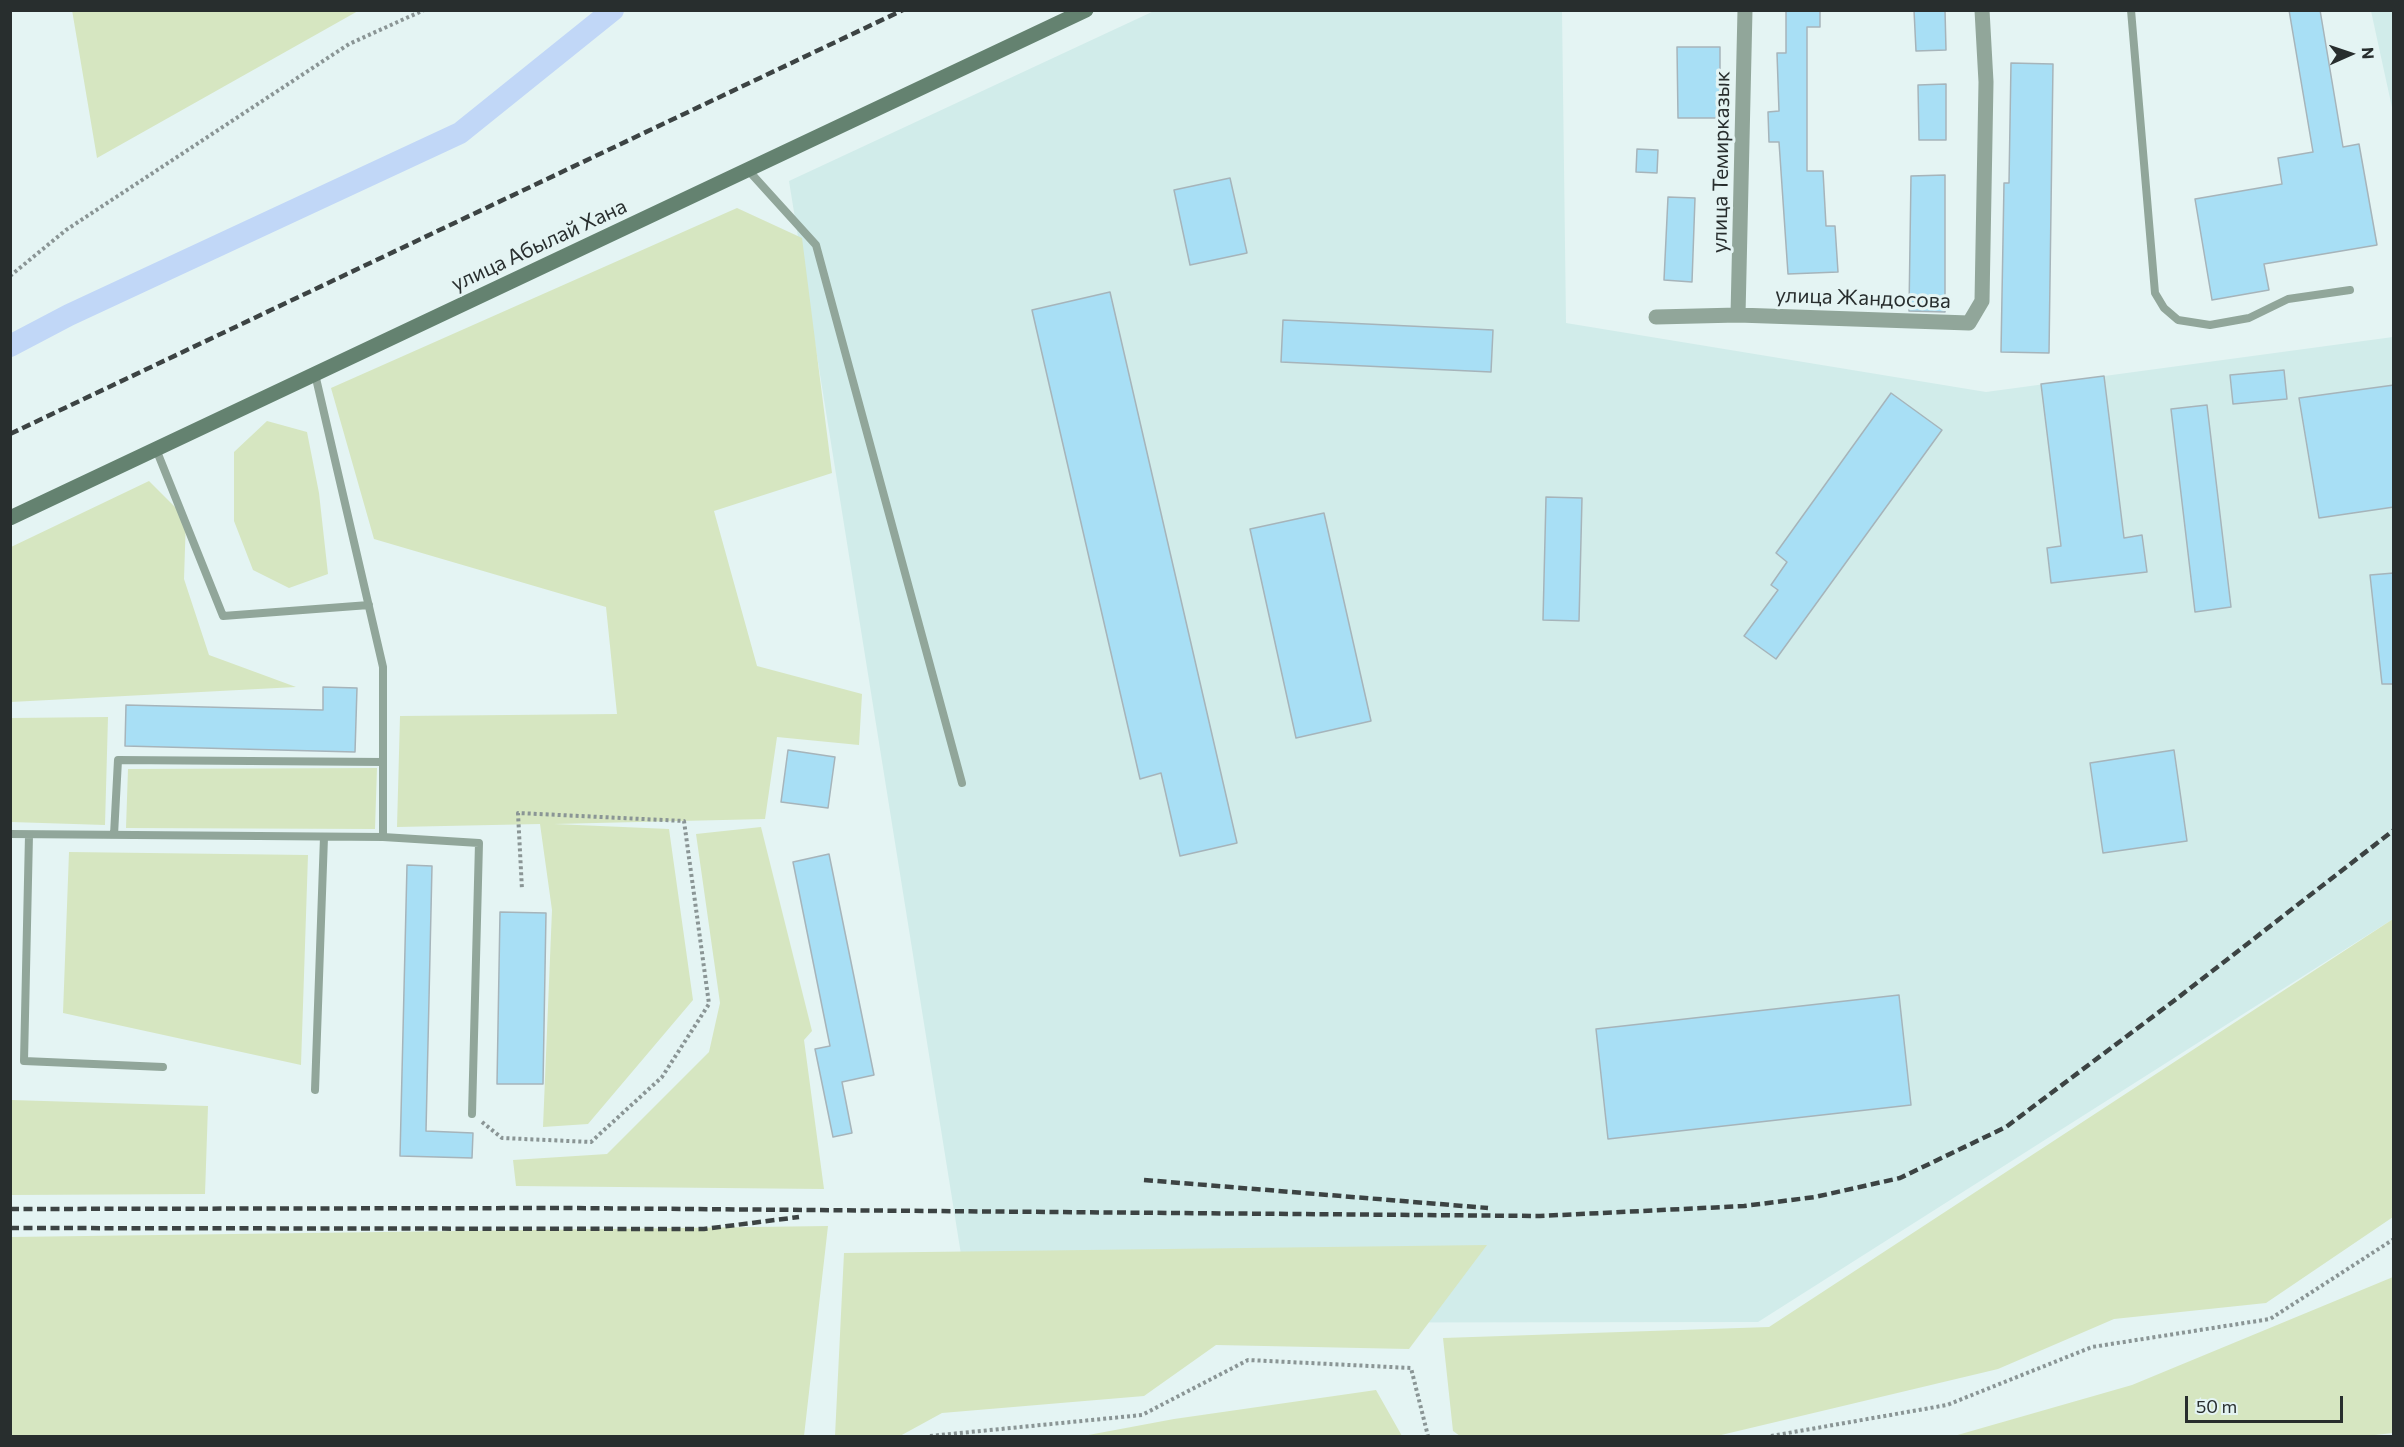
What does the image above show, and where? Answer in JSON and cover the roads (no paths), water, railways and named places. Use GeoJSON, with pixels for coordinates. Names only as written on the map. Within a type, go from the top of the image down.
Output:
{"type":"FeatureCollection","features":[{"type":"Feature","properties":{"kind":"main road","name":"улица Абылай Хана"},"geometry":{"type":"LineString","coordinates":[[10,518],[1086,10]]}},
{"type":"Feature","properties":{"kind":"street","name":"улица Темирказык"},"geometry":{"type":"LineString","coordinates":[[1738,315],[1745,10]]}},
{"type":"Feature","properties":{"kind":"street","name":"улица Жандосова"},"geometry":{"type":"LineString","coordinates":[[1656,317],[1738,315],[1969,323],[1982,301],[1986,82],[1982,10]]}},
{"type":"Feature","properties":{"kind":"lane"},"geometry":{"type":"LineString","coordinates":[[2131,10],[2155,293],[2164,308],[2178,320],[2210,325],[2249,318],[2288,299],[2350,291]]}},
{"type":"Feature","properties":{"kind":"lane"},"geometry":{"type":"LineString","coordinates":[[748,170],[816,244],[962,783]]}},
{"type":"Feature","properties":{"kind":"lane"},"geometry":{"type":"LineString","coordinates":[[315,374],[383,667],[383,837]]}},
{"type":"Feature","properties":{"kind":"lane"},"geometry":{"type":"LineString","coordinates":[[156,449],[223,616],[369,605]]}},
{"type":"Feature","properties":{"kind":"lane"},"geometry":{"type":"LineString","coordinates":[[114,835],[118,760],[383,762]]}},
{"type":"Feature","properties":{"kind":"lane"},"geometry":{"type":"LineString","coordinates":[[10,834],[383,837],[479,843],[472,1114]]}},
{"type":"Feature","properties":{"kind":"lane"},"geometry":{"type":"LineString","coordinates":[[29,835],[24,1060],[163,1067]]}},
{"type":"Feature","properties":{"kind":"lane"},"geometry":{"type":"LineString","coordinates":[[315,1090],[324,837]]}},
{"type":"Feature","properties":{"kind":"waterway"},"geometry":{"type":"LineString","coordinates":[[10,346],[69,315],[460,133],[613,10]]}},
{"type":"Feature","properties":{"kind":"railway"},"geometry":{"type":"LineString","coordinates":[[10,434],[903,10]]}},
{"type":"Feature","properties":{"kind":"railway"},"geometry":{"type":"LineString","coordinates":[[10,1209],[566,1208],[1540,1216],[1744,1206],[1815,1197],[1900,1178],[2006,1127],[2175,1000],[2394,830]]}},
{"type":"Feature","properties":{"kind":"railway"},"geometry":{"type":"LineString","coordinates":[[1144,1180],[1488,1208]]}},
{"type":"Feature","properties":{"kind":"railway"},"geometry":{"type":"LineString","coordinates":[[10,1228],[704,1229],[799,1217]]}}]}
